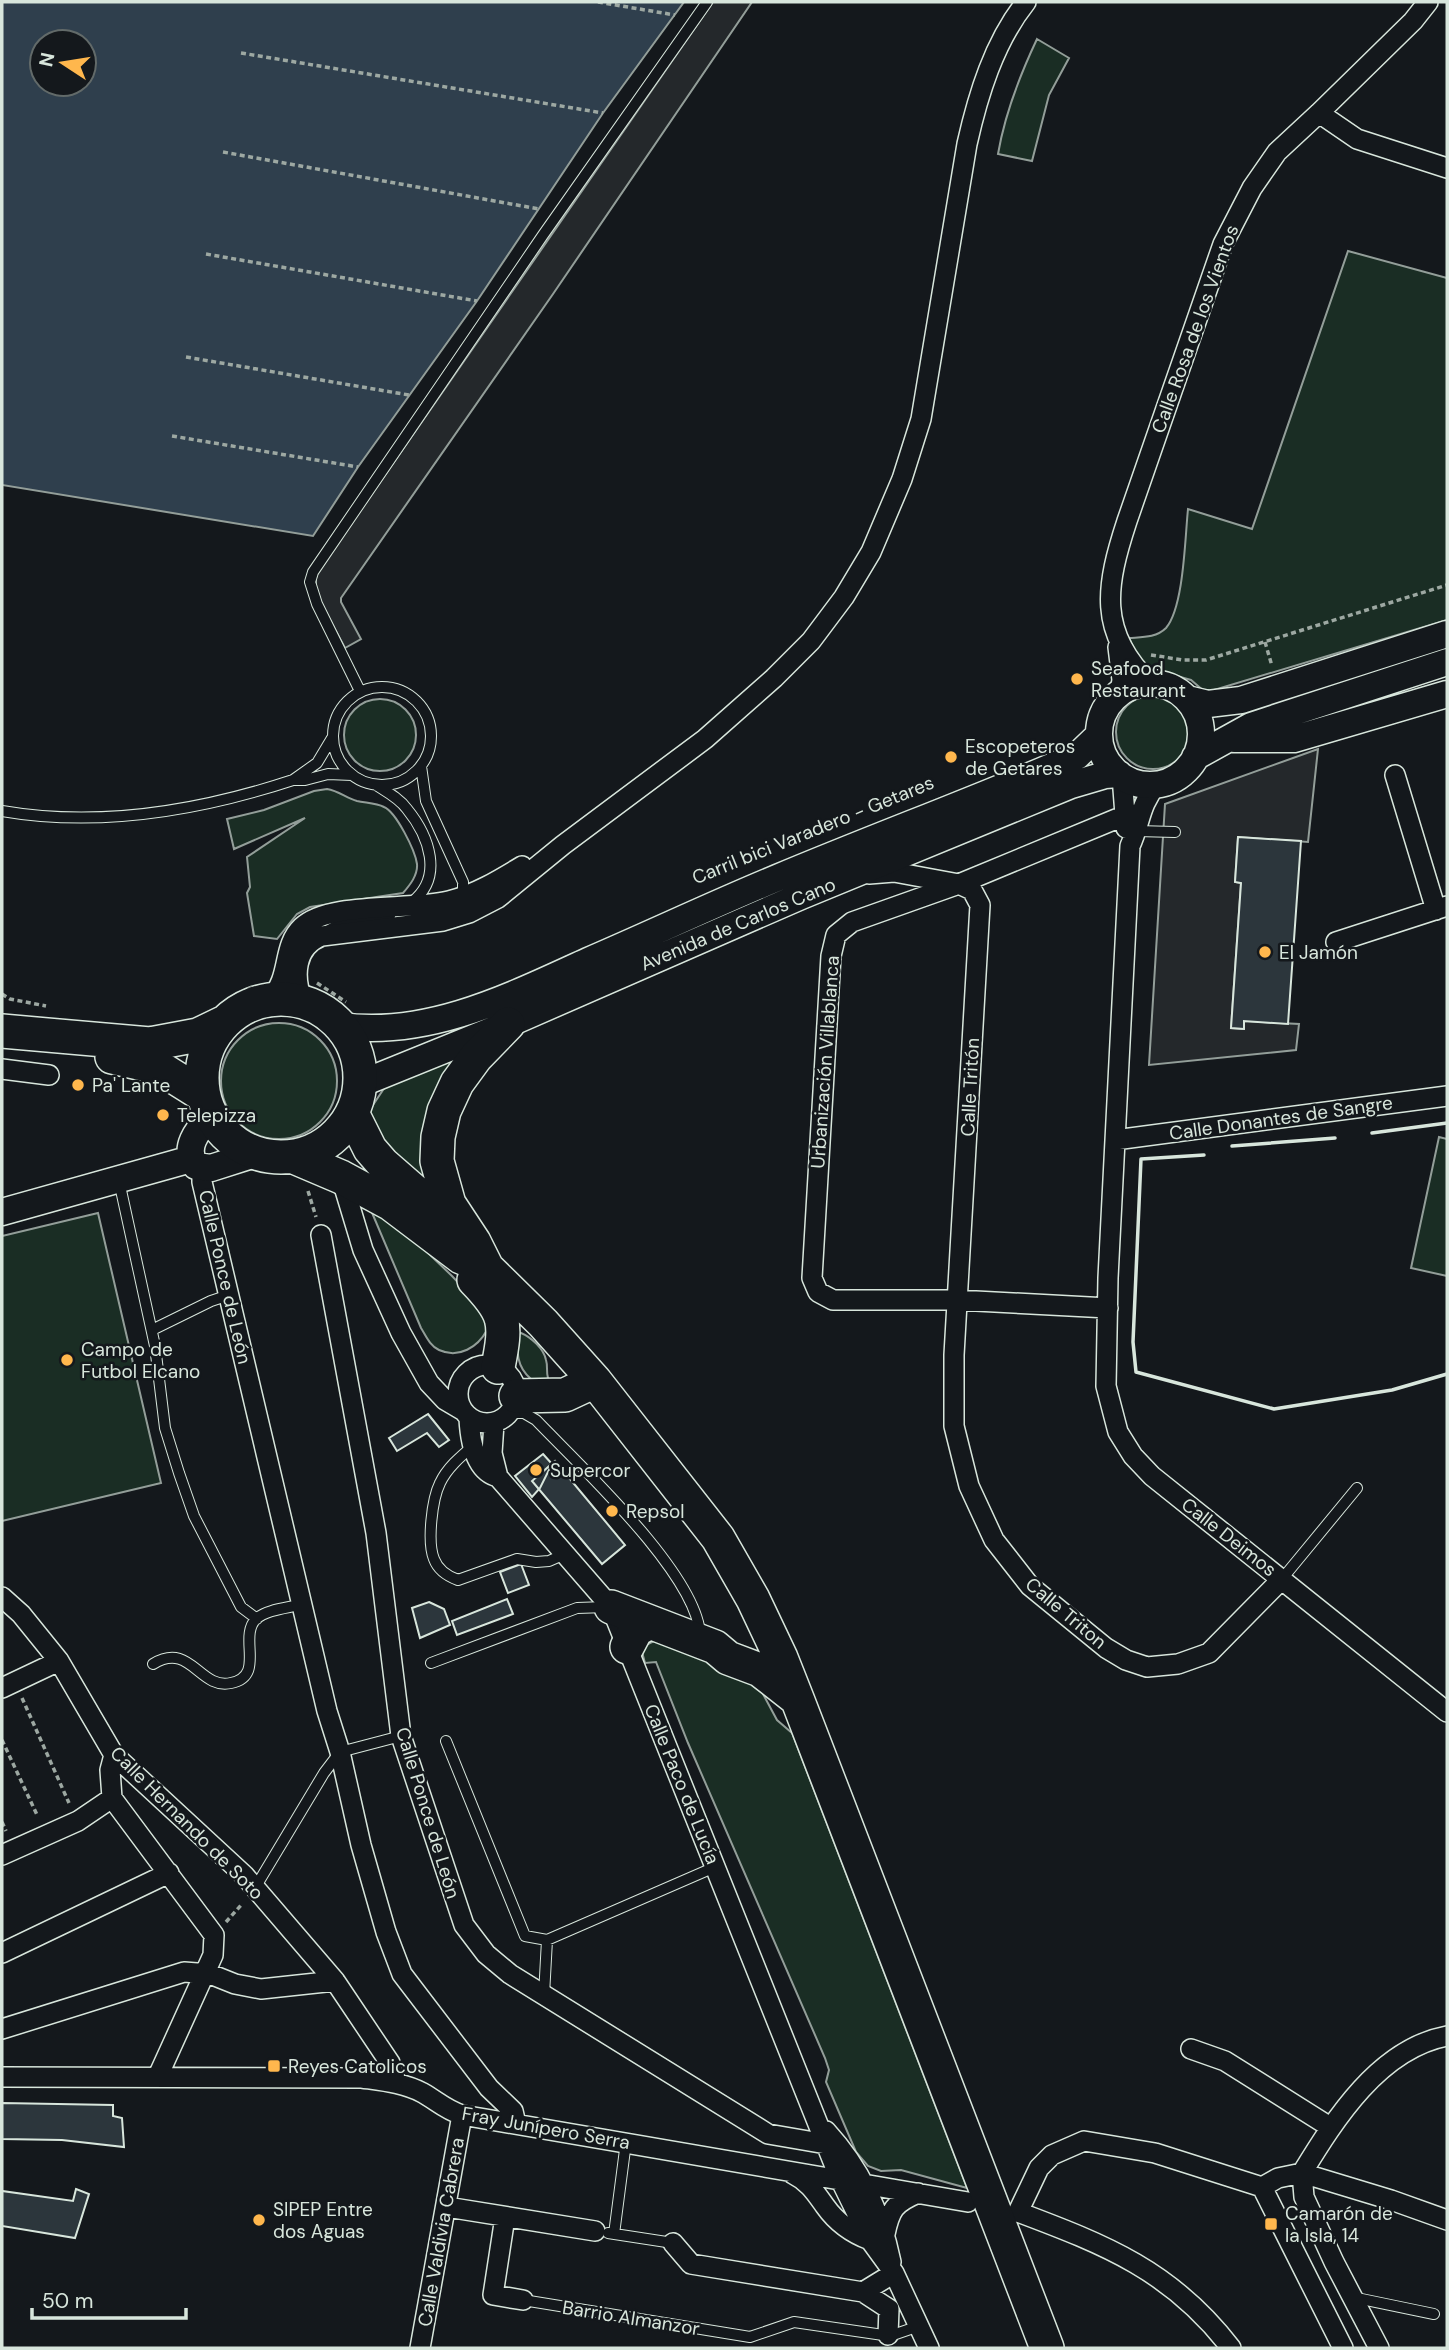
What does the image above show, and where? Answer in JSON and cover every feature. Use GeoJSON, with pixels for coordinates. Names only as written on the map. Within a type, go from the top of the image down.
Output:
{"type":"FeatureCollection","features":[{"type":"Feature","properties":{"kind":"highway"},"geometry":{"type":"LineString","coordinates":[[2,1031],[114,1043],[150,1044],[177,1041],[198,1035],[227,1011],[245,1007],[285,987],[323,1011],[346,1016],[356,1053],[356,1099],[370,1149],[543,1323],[595,1381],[718,1538],[753,1599],[798,1700],[1047,2348]]}},
{"type":"Feature","properties":{"kind":"highway"},"geometry":{"type":"LineString","coordinates":[[207,1105],[203,1064],[207,1049],[227,1011]]}},
{"type":"Feature","properties":{"kind":"highway"},"geometry":{"type":"LineString","coordinates":[[2,1012],[114,1043]]}},
{"type":"Feature","properties":{"kind":"highway"},"geometry":{"type":"LineString","coordinates":[[474,1256],[442,1184],[437,1161],[438,1138],[444,1111],[457,1083],[476,1057],[508,1024]]}},
{"type":"Feature","properties":{"kind":"highway"},"geometry":{"type":"LineString","coordinates":[[2,1045],[143,1063],[179,1078],[207,1105],[229,1139],[255,1154],[281,1158],[312,1151],[328,1142],[342,1129],[356,1099]]}},
{"type":"Feature","properties":{"kind":"highway"},"geometry":{"type":"LineString","coordinates":[[294,1157],[341,1177],[391,1204],[474,1256]]}},
{"type":"Feature","properties":{"kind":"highway"},"geometry":{"type":"LineString","coordinates":[[474,1256],[465,1270],[501,1311],[503,1329],[498,1367]]}},
{"type":"Feature","properties":{"kind":"highway"},"geometry":{"type":"LineString","coordinates":[[506,1411],[565,1395],[595,1381]]}},
{"type":"Feature","properties":{"kind":"highway"},"geometry":{"type":"LineString","coordinates":[[708,1645],[730,1645],[744,1640],[753,1629],[753,1599]]}},
{"type":"Feature","properties":{"kind":"highway"},"geometry":{"type":"LineString","coordinates":[[611,1607],[708,1645],[728,1658],[760,1670],[798,1700]]}},
{"type":"Feature","properties":{"kind":"highway"},"geometry":{"type":"LineString","coordinates":[[627,1647],[636,1630],[650,1622]]}},
{"type":"Feature","properties":{"kind":"street","name":"Calle Rosa de los Vientos"},"geometry":{"type":"LineString","coordinates":[[1150,683],[1125,662],[1117,639],[1110,598],[1114,566],[1127,520],[1223,244],[1252,188],[1277,152],[1429,2]]}},
{"type":"Feature","properties":{"kind":"street"},"geometry":{"type":"LineString","coordinates":[[285,987],[311,940],[321,936],[420,925],[469,913],[498,898],[705,739],[811,641],[836,608],[871,552],[902,479],[921,419],[975,108],[991,63],[1023,4]]}},
{"type":"Feature","properties":{"kind":"street"},"geometry":{"type":"LineString","coordinates":[[1319,113],[1357,139],[1447,168]]}},
{"type":"Feature","properties":{"kind":"street"},"geometry":{"type":"LineString","coordinates":[[1447,634],[1241,700],[1208,704],[1187,699],[1167,685],[1150,683],[1131,686],[1120,692],[1094,727],[1105,758],[1120,775],[1144,785],[1157,784],[1179,775],[1195,757],[1251,726],[1447,662]]}},
{"type":"Feature","properties":{"kind":"street"},"geometry":{"type":"LineString","coordinates":[[1120,692],[1125,662]]}},
{"type":"Feature","properties":{"kind":"street"},"geometry":{"type":"LineString","coordinates":[[1229,739],[1294,739],[1447,694]]}},
{"type":"Feature","properties":{"kind":"street"},"geometry":{"type":"LineString","coordinates":[[1187,699],[1199,720],[1199,745],[1195,757]]}},
{"type":"Feature","properties":{"kind":"street","name":"Avenida de Carlos Cano"},"geometry":{"type":"LineString","coordinates":[[346,1016],[361,1029],[410,1026],[464,1013],[520,992],[776,878],[1077,756],[1094,727]]}},
{"type":"Feature","properties":{"kind":"street","name":"Avenida de Carlos Cano"},"geometry":{"type":"LineString","coordinates":[[356,1099],[508,1024],[852,875],[1071,785],[1105,775],[1120,775]]}},
{"type":"Feature","properties":{"kind":"street","name":"Calle Deimos"},"geometry":{"type":"LineString","coordinates":[[1120,775],[1133,827],[1115,1140],[1106,1386],[1118,1432],[1133,1456],[1152,1476],[1447,1712]]}},
{"type":"Feature","properties":{"kind":"street"},"geometry":{"type":"LineString","coordinates":[[1336,942],[1441,908],[1395,775]]}},
{"type":"Feature","properties":{"kind":"street"},"geometry":{"type":"LineString","coordinates":[[1133,827],[1146,797],[1157,784]]}},
{"type":"Feature","properties":{"kind":"street","name":"Urbanización Villablanca"},"geometry":{"type":"LineString","coordinates":[[1108,1307],[957,1300],[833,1300],[818,1293],[812,1278],[832,945],[836,935],[852,922],[959,884],[1116,819],[1133,827]]}},
{"type":"Feature","properties":{"kind":"street"},"geometry":{"type":"LineString","coordinates":[[285,987],[293,939],[302,927],[314,919],[333,912],[447,901],[489,885],[540,855],[564,845]]}},
{"type":"Feature","properties":{"kind":"street"},"geometry":{"type":"LineString","coordinates":[[852,875],[894,872],[959,884]]}},
{"type":"Feature","properties":{"kind":"street","name":"Calle Tritón"},"geometry":{"type":"LineString","coordinates":[[957,1300],[980,905],[972,890],[959,884]]}},
{"type":"Feature","properties":{"kind":"street"},"geometry":{"type":"LineString","coordinates":[[2,1069],[49,1075]]}},
{"type":"Feature","properties":{"kind":"street","name":"Calle Donantes de Sangre"},"geometry":{"type":"LineString","coordinates":[[1115,1140],[1447,1096]]}},
{"type":"Feature","properties":{"kind":"street"},"geometry":{"type":"LineString","coordinates":[[196,1164],[189,1151],[207,1105]]}},
{"type":"Feature","properties":{"kind":"street"},"geometry":{"type":"LineString","coordinates":[[2,1212],[119,1180],[196,1164],[211,1168],[255,1154]]}},
{"type":"Feature","properties":{"kind":"street","name":"Calle Ponce de León"},"geometry":{"type":"LineString","coordinates":[[196,1164],[327,1711],[386,1932],[402,1974],[489,2088],[513,2111],[516,2124]]}},
{"type":"Feature","properties":{"kind":"street"},"geometry":{"type":"LineString","coordinates":[[341,1177],[363,1250],[401,1333],[429,1383],[445,1401],[485,1424],[506,1411]]}},
{"type":"Feature","properties":{"kind":"street","name":"Calle Ponce de León"},"geometry":{"type":"LineString","coordinates":[[321,1235],[376,1533],[401,1736],[464,1925],[486,1954],[510,1975],[768,2134],[825,2144]]}},
{"type":"Feature","properties":{"kind":"street","name":"Calle Triton"},"geometry":{"type":"LineString","coordinates":[[957,1300],[954,1426],[965,1474],[994,1540],[1030,1586],[1106,1648],[1126,1661],[1147,1667],[1178,1664],[1209,1653],[1282,1579]]}},
{"type":"Feature","properties":{"kind":"street"},"geometry":{"type":"LineString","coordinates":[[465,1414],[458,1392],[464,1375],[480,1366],[498,1367],[512,1378],[516,1387],[492,1453],[498,1477]]}},
{"type":"Feature","properties":{"kind":"street","name":"Calle Paco de Lucía"},"geometry":{"type":"LineString","coordinates":[[465,1414],[472,1446],[483,1469],[498,1477],[611,1607],[825,2144],[840,2179],[878,2237]]}},
{"type":"Feature","properties":{"kind":"street","name":"Calle Hernando de Soto"},"geometry":{"type":"LineString","coordinates":[[2,1597],[20,1614],[59,1661],[114,1755],[244,1875],[335,1981],[390,2063],[396,2082]]}},
{"type":"Feature","properties":{"kind":"street"},"geometry":{"type":"LineString","coordinates":[[8,1684],[59,1661]]}},
{"type":"Feature","properties":{"kind":"street"},"geometry":{"type":"LineString","coordinates":[[114,1755],[110,1770],[112,1798],[215,1935],[213,1955],[158,2076]]}},
{"type":"Feature","properties":{"kind":"street"},"geometry":{"type":"LineString","coordinates":[[2,1855],[78,1821],[112,1798]]}},
{"type":"Feature","properties":{"kind":"street"},"geometry":{"type":"LineString","coordinates":[[2,1953],[169,1873]]}},
{"type":"Feature","properties":{"kind":"street"},"geometry":{"type":"LineString","coordinates":[[2,2029],[184,1972],[204,1974],[261,1989],[335,1981]]}},
{"type":"Feature","properties":{"kind":"street"},"geometry":{"type":"LineString","coordinates":[[1379,2348],[1304,2197],[1302,2173],[1330,2127],[1393,2060],[1433,2039],[1447,2036]]}},
{"type":"Feature","properties":{"kind":"street"},"geometry":{"type":"LineString","coordinates":[[1191,2049],[1225,2061],[1330,2127]]}},
{"type":"Feature","properties":{"kind":"street","name":"Fray Junípero Serra"},"geometry":{"type":"LineString","coordinates":[[2,2077],[362,2078],[396,2082],[422,2092],[447,2110],[462,2115],[968,2202]]}},
{"type":"Feature","properties":{"kind":"street","name":"Calle Valdivia Cabrera"},"geometry":{"type":"LineString","coordinates":[[420,2348],[462,2115]]}},
{"type":"Feature","properties":{"kind":"street","name":"Calle Paco de Lucía"},"geometry":{"type":"LineString","coordinates":[[817,2122],[840,2147],[863,2183],[878,2237],[929,2348]]}},
{"type":"Feature","properties":{"kind":"street"},"geometry":{"type":"LineString","coordinates":[[1231,2348],[1201,2313],[1169,2284],[1143,2267],[1090,2239],[1018,2212],[1039,2168],[1052,2155],[1084,2141],[1155,2153],[1262,2187],[1343,2348]]}},
{"type":"Feature","properties":{"kind":"street"},"geometry":{"type":"LineString","coordinates":[[783,2169],[806,2180],[825,2207],[853,2234],[878,2237],[890,2212],[908,2197],[918,2193]]}},
{"type":"Feature","properties":{"kind":"street"},"geometry":{"type":"LineString","coordinates":[[1262,2187],[1278,2178],[1302,2173],[1447,2220]]}},
{"type":"Feature","properties":{"kind":"street"},"geometry":{"type":"LineString","coordinates":[[447,2207],[605,2232]]}},
{"type":"Feature","properties":{"kind":"street","name":"Barrio Almanzor"},"geometry":{"type":"LineString","coordinates":[[505,2217],[493,2295],[523,2300]]}},
{"type":"Feature","properties":{"kind":"street"},"geometry":{"type":"LineString","coordinates":[[673,2243],[691,2264],[863,2292],[889,2309],[888,2335]]}},
{"type":"Feature","properties":{"kind":"street"},"geometry":{"type":"LineString","coordinates":[[863,2292],[894,2273]]}},
{"type":"Feature","properties":{"kind":"lane"},"geometry":{"type":"LineString","coordinates":[[360,691],[317,604],[310,582],[313,572],[543,235],[708,2]]}},
{"type":"Feature","properties":{"kind":"lane"},"geometry":{"type":"LineString","coordinates":[[293,780],[317,763],[332,736],[337,714],[351,697],[360,691],[384,686],[396,688],[416,700],[429,720],[432,732],[428,755],[412,775],[401,782],[375,785]]}},
{"type":"Feature","properties":{"kind":"lane"},"geometry":{"type":"LineString","coordinates":[[332,736],[338,758],[352,775]]}},
{"type":"Feature","properties":{"kind":"lane"},"geometry":{"type":"LineString","coordinates":[[321,936],[343,922],[440,910],[461,901],[465,895],[463,882],[426,801],[421,766]]}},
{"type":"Feature","properties":{"kind":"lane"},"geometry":{"type":"LineString","coordinates":[[2,811],[51,817],[97,818],[164,813],[204,805],[293,780],[328,774],[352,775],[375,785],[407,808],[431,856],[432,869],[426,889],[418,898],[404,906]]}},
{"type":"Feature","properties":{"kind":"lane"},"geometry":{"type":"LineString","coordinates":[[1133,827],[1175,832]]}},
{"type":"Feature","properties":{"kind":"lane"},"geometry":{"type":"LineString","coordinates":[[119,1180],[152,1330],[165,1427],[194,1516],[241,1607],[257,1619]]}},
{"type":"Feature","properties":{"kind":"lane"},"geometry":{"type":"LineString","coordinates":[[152,1330],[229,1295]]}},
{"type":"Feature","properties":{"kind":"lane"},"geometry":{"type":"LineString","coordinates":[[506,1411],[524,1413],[536,1420],[657,1548],[696,1610],[708,1645]]}},
{"type":"Feature","properties":{"kind":"lane"},"geometry":{"type":"LineString","coordinates":[[472,1446],[451,1466],[440,1482],[433,1500],[432,1549],[434,1560],[440,1569],[458,1580],[517,1559],[548,1561],[565,1553]]}},
{"type":"Feature","properties":{"kind":"lane"},"geometry":{"type":"LineString","coordinates":[[1282,1579],[1357,1488]]}},
{"type":"Feature","properties":{"kind":"lane"},"geometry":{"type":"LineString","coordinates":[[153,1664],[170,1657],[180,1658],[214,1681],[231,1683],[239,1680],[250,1664],[250,1632],[257,1619],[303,1604]]}},
{"type":"Feature","properties":{"kind":"lane"},"geometry":{"type":"LineString","coordinates":[[431,1662],[577,1608],[611,1607]]}},
{"type":"Feature","properties":{"kind":"lane"},"geometry":{"type":"LineString","coordinates":[[255,1889],[324,1773],[340,1752],[401,1736]]}},
{"type":"Feature","properties":{"kind":"lane"},"geometry":{"type":"LineString","coordinates":[[446,1741],[525,1936],[547,1940],[715,1867]]}},
{"type":"Feature","properties":{"kind":"lane"},"geometry":{"type":"LineString","coordinates":[[544,1996],[547,1940]]}},
{"type":"Feature","properties":{"kind":"lane"},"geometry":{"type":"LineString","coordinates":[[626,2142],[605,2232],[673,2243]]}},
{"type":"Feature","properties":{"kind":"lane"},"geometry":{"type":"LineString","coordinates":[[1352,2297],[1434,2314]]}},
{"type":"Feature","properties":{"kind":"lane","name":"Barrio Almanzor"},"geometry":{"type":"LineString","coordinates":[[523,2300],[750,2337],[794,2322],[888,2335],[919,2326]]}},
{"type":"Feature","properties":{"kind":"path"},"geometry":{"type":"LineString","coordinates":[[597,2],[676,15]]}},
{"type":"Feature","properties":{"kind":"path"},"geometry":{"type":"LineString","coordinates":[[241,52],[603,113]]}},
{"type":"Feature","properties":{"kind":"path"},"geometry":{"type":"LineString","coordinates":[[223,152],[538,209]]}},
{"type":"Feature","properties":{"kind":"path"},"geometry":{"type":"LineString","coordinates":[[206,254],[477,301]]}},
{"type":"Feature","properties":{"kind":"path"},"geometry":{"type":"LineString","coordinates":[[186,357],[409,394]]}},
{"type":"Feature","properties":{"kind":"path"},"geometry":{"type":"LineString","coordinates":[[172,436],[358,467]]}},
{"type":"Feature","properties":{"kind":"path"},"geometry":{"type":"LineString","coordinates":[[1094,727],[1093,707],[1111,673],[1136,652],[1183,660],[1206,660],[1447,585]]}},
{"type":"Feature","properties":{"kind":"path"},"geometry":{"type":"LineString","coordinates":[[227,1011],[285,987],[314,981],[346,1016]]}},
{"type":"Feature","properties":{"kind":"path"},"geometry":{"type":"LineString","coordinates":[[2,994],[10,999],[49,1007]]}},
{"type":"Feature","properties":{"kind":"path"},"geometry":{"type":"LineString","coordinates":[[294,1157],[313,1205],[321,1235]]}},
{"type":"Feature","properties":{"kind":"path"},"geometry":{"type":"LineString","coordinates":[[8,1684],[78,1821]]}},
{"type":"Feature","properties":{"kind":"path"},"geometry":{"type":"LineString","coordinates":[[2,1740],[47,1835]]}},
{"type":"Feature","properties":{"kind":"path"},"geometry":{"type":"LineString","coordinates":[[215,1935],[255,1889]]}},
{"type":"Feature","properties":{"kind":"green space"},"geometry":{"type":"Polygon","coordinates":[[[1037,39],[1069,58],[1049,95],[1032,161],[998,154],[1013,95],[1037,39]]]}},
{"type":"Feature","properties":{"kind":"green space"},"geometry":{"type":"Polygon","coordinates":[[[1348,251],[1447,278],[1447,620],[1205,692],[1191,680],[1159,671],[1144,671],[1129,638],[1158,634],[1172,618],[1180,589],[1188,509],[1252,529],[1348,251]]]}},
{"type":"Feature","properties":{"kind":"green space"},"geometry":{"type":"Polygon","coordinates":[[[1160,695],[1180,705],[1188,718],[1188,746],[1180,759],[1167,767],[1146,769],[1126,759],[1118,746],[1116,725],[1126,705],[1139,697],[1160,695]]]}},
{"type":"Feature","properties":{"kind":"green space"},"geometry":{"type":"Polygon","coordinates":[[[380,699],[400,705],[410,715],[416,735],[410,755],[400,765],[380,771],[360,765],[350,755],[344,735],[350,715],[360,705],[380,699]]]}},
{"type":"Feature","properties":{"kind":"green space"},"geometry":{"type":"Polygon","coordinates":[[[327,789],[389,810],[413,850],[417,864],[415,876],[403,893],[310,907],[297,914],[277,939],[254,936],[247,893],[250,887],[247,857],[305,818],[234,849],[227,819],[327,789]]]}},
{"type":"Feature","properties":{"kind":"green space"},"geometry":{"type":"Polygon","coordinates":[[[279,1023],[301,1028],[320,1040],[332,1059],[337,1081],[332,1103],[320,1122],[301,1134],[279,1139],[257,1134],[238,1122],[226,1103],[221,1081],[226,1059],[238,1040],[257,1028],[279,1023]]]}},
{"type":"Feature","properties":{"kind":"green space"},"geometry":{"type":"Polygon","coordinates":[[[461,1057],[437,1196],[401,1170],[369,1119],[371,1108],[385,1087],[461,1057]]]}},
{"type":"Feature","properties":{"kind":"green space"},"geometry":{"type":"Polygon","coordinates":[[[1439,1137],[1447,1139],[1447,1276],[1411,1268],[1439,1137]]]}},
{"type":"Feature","properties":{"kind":"green space"},"geometry":{"type":"Polygon","coordinates":[[[370,1208],[426,1251],[482,1308],[487,1330],[479,1342],[467,1350],[454,1353],[436,1348],[428,1340],[370,1208]]]}},
{"type":"Feature","properties":{"kind":"green space","name":"Campo de Futbol Elcano"},"geometry":{"type":"Polygon","coordinates":[[[98,1213],[161,1483],[2,1521],[2,1236],[98,1213]]]}},
{"type":"Feature","properties":{"kind":"green space"},"geometry":{"type":"Polygon","coordinates":[[[518,1334],[533,1340],[543,1352],[548,1378],[545,1380],[531,1379],[522,1369],[518,1353],[518,1334]]]}},
{"type":"Feature","properties":{"kind":"green space"},"geometry":{"type":"Polygon","coordinates":[[[654,1641],[755,1679],[777,1720],[792,1733],[967,2188],[901,2170],[881,2171],[868,2166],[856,2152],[826,2082],[829,2070],[825,2058],[688,1743],[656,1662],[645,1663],[642,1652],[646,1645],[654,1641]]]}},
{"type":"Feature","properties":{"kind":"shaded area"},"geometry":{"type":"Polygon","coordinates":[[[713,2],[752,2],[341,598],[361,639],[345,648],[322,605],[316,587],[319,570],[713,2]]]}},
{"type":"Feature","properties":{"kind":"shaded area"},"geometry":{"type":"Polygon","coordinates":[[[1318,749],[1308,842],[1238,837],[1235,882],[1241,883],[1231,1028],[1243,1029],[1244,1021],[1299,1024],[1296,1050],[1149,1065],[1165,804],[1318,749]]]}},
{"type":"Feature","properties":{"kind":"water"},"geometry":{"type":"Polygon","coordinates":[[[2,2],[684,2],[603,113],[477,301],[358,467],[313,536],[2,485],[2,2]]]}},
{"type":"Feature","properties":{"kind":"building","name":"El Jamón"},"geometry":{"type":"Polygon","coordinates":[[[1238,837],[1301,841],[1288,1024],[1244,1021],[1244,1029],[1231,1028],[1241,883],[1235,882],[1238,837]]]}},
{"type":"Feature","properties":{"kind":"building"},"geometry":{"type":"Polygon","coordinates":[[[428,1414],[449,1440],[439,1447],[427,1433],[397,1451],[389,1438],[428,1414]]]}},
{"type":"Feature","properties":{"kind":"building","name":"Supercor"},"geometry":{"type":"Polygon","coordinates":[[[543,1454],[552,1464],[540,1488],[532,1497],[515,1476],[543,1454]]]}},
{"type":"Feature","properties":{"kind":"building"},"geometry":{"type":"Polygon","coordinates":[[[555,1461],[625,1545],[602,1564],[532,1481],[555,1461]]]}},
{"type":"Feature","properties":{"kind":"building"},"geometry":{"type":"Polygon","coordinates":[[[521,1564],[529,1585],[508,1593],[500,1572],[521,1564]]]}},
{"type":"Feature","properties":{"kind":"building"},"geometry":{"type":"Polygon","coordinates":[[[507,1599],[513,1614],[457,1635],[452,1621],[507,1599]]]}},
{"type":"Feature","properties":{"kind":"building"},"geometry":{"type":"Polygon","coordinates":[[[429,1602],[444,1609],[450,1625],[420,1638],[412,1608],[429,1602]]]}},
{"type":"Feature","properties":{"kind":"building"},"geometry":{"type":"Polygon","coordinates":[[[2,2103],[113,2105],[113,2116],[122,2118],[124,2147],[62,2140],[2,2139],[2,2103]]]}},
{"type":"Feature","properties":{"kind":"building"},"geometry":{"type":"Polygon","coordinates":[[[76,2189],[89,2194],[75,2238],[2,2226],[2,2191],[73,2201],[76,2189]]]}},
{"type":"Feature","properties":{"kind":"wall"},"geometry":{"type":"LineString","coordinates":[[1372,1133],[1447,1123]]}},
{"type":"Feature","properties":{"kind":"wall"},"geometry":{"type":"LineString","coordinates":[[1232,1146],[1335,1138]]}},
{"type":"Feature","properties":{"kind":"wall"},"geometry":{"type":"LineString","coordinates":[[1204,1155],[1141,1159],[1133,1342],[1136,1372],[1274,1409],[1392,1390],[1447,1374]]}},
{"type":"Feature","properties":{"kind":"place","name":"Seafood Restaurant"},"geometry":{"type":"Point","coordinates":[1077,679]}},
{"type":"Feature","properties":{"kind":"place","name":"Escopeteros de Getares"},"geometry":{"type":"Point","coordinates":[951,757]}},
{"type":"Feature","properties":{"kind":"place","name":"El Jamón"},"geometry":{"type":"Point","coordinates":[1265,952]}},
{"type":"Feature","properties":{"kind":"place","name":"Pa' Lante"},"geometry":{"type":"Point","coordinates":[78,1085]}},
{"type":"Feature","properties":{"kind":"place","name":"Telepizza"},"geometry":{"type":"Point","coordinates":[163,1115]}},
{"type":"Feature","properties":{"kind":"place","name":"Campo de Futbol Elcano"},"geometry":{"type":"Point","coordinates":[67,1360]}},
{"type":"Feature","properties":{"kind":"place","name":"Supercor"},"geometry":{"type":"Point","coordinates":[536,1470]}},
{"type":"Feature","properties":{"kind":"place","name":"Repsol"},"geometry":{"type":"Point","coordinates":[612,1511]}},
{"type":"Feature","properties":{"kind":"place","name":"Reyes Catolicos"},"geometry":{"type":"Point","coordinates":[274,2066]}},
{"type":"Feature","properties":{"kind":"place","name":"SIPEP Entre dos Aguas"},"geometry":{"type":"Point","coordinates":[259,2220]}},
{"type":"Feature","properties":{"kind":"place","name":"Camarón de la Isla, 14"},"geometry":{"type":"Point","coordinates":[1271,2224]}}]}
